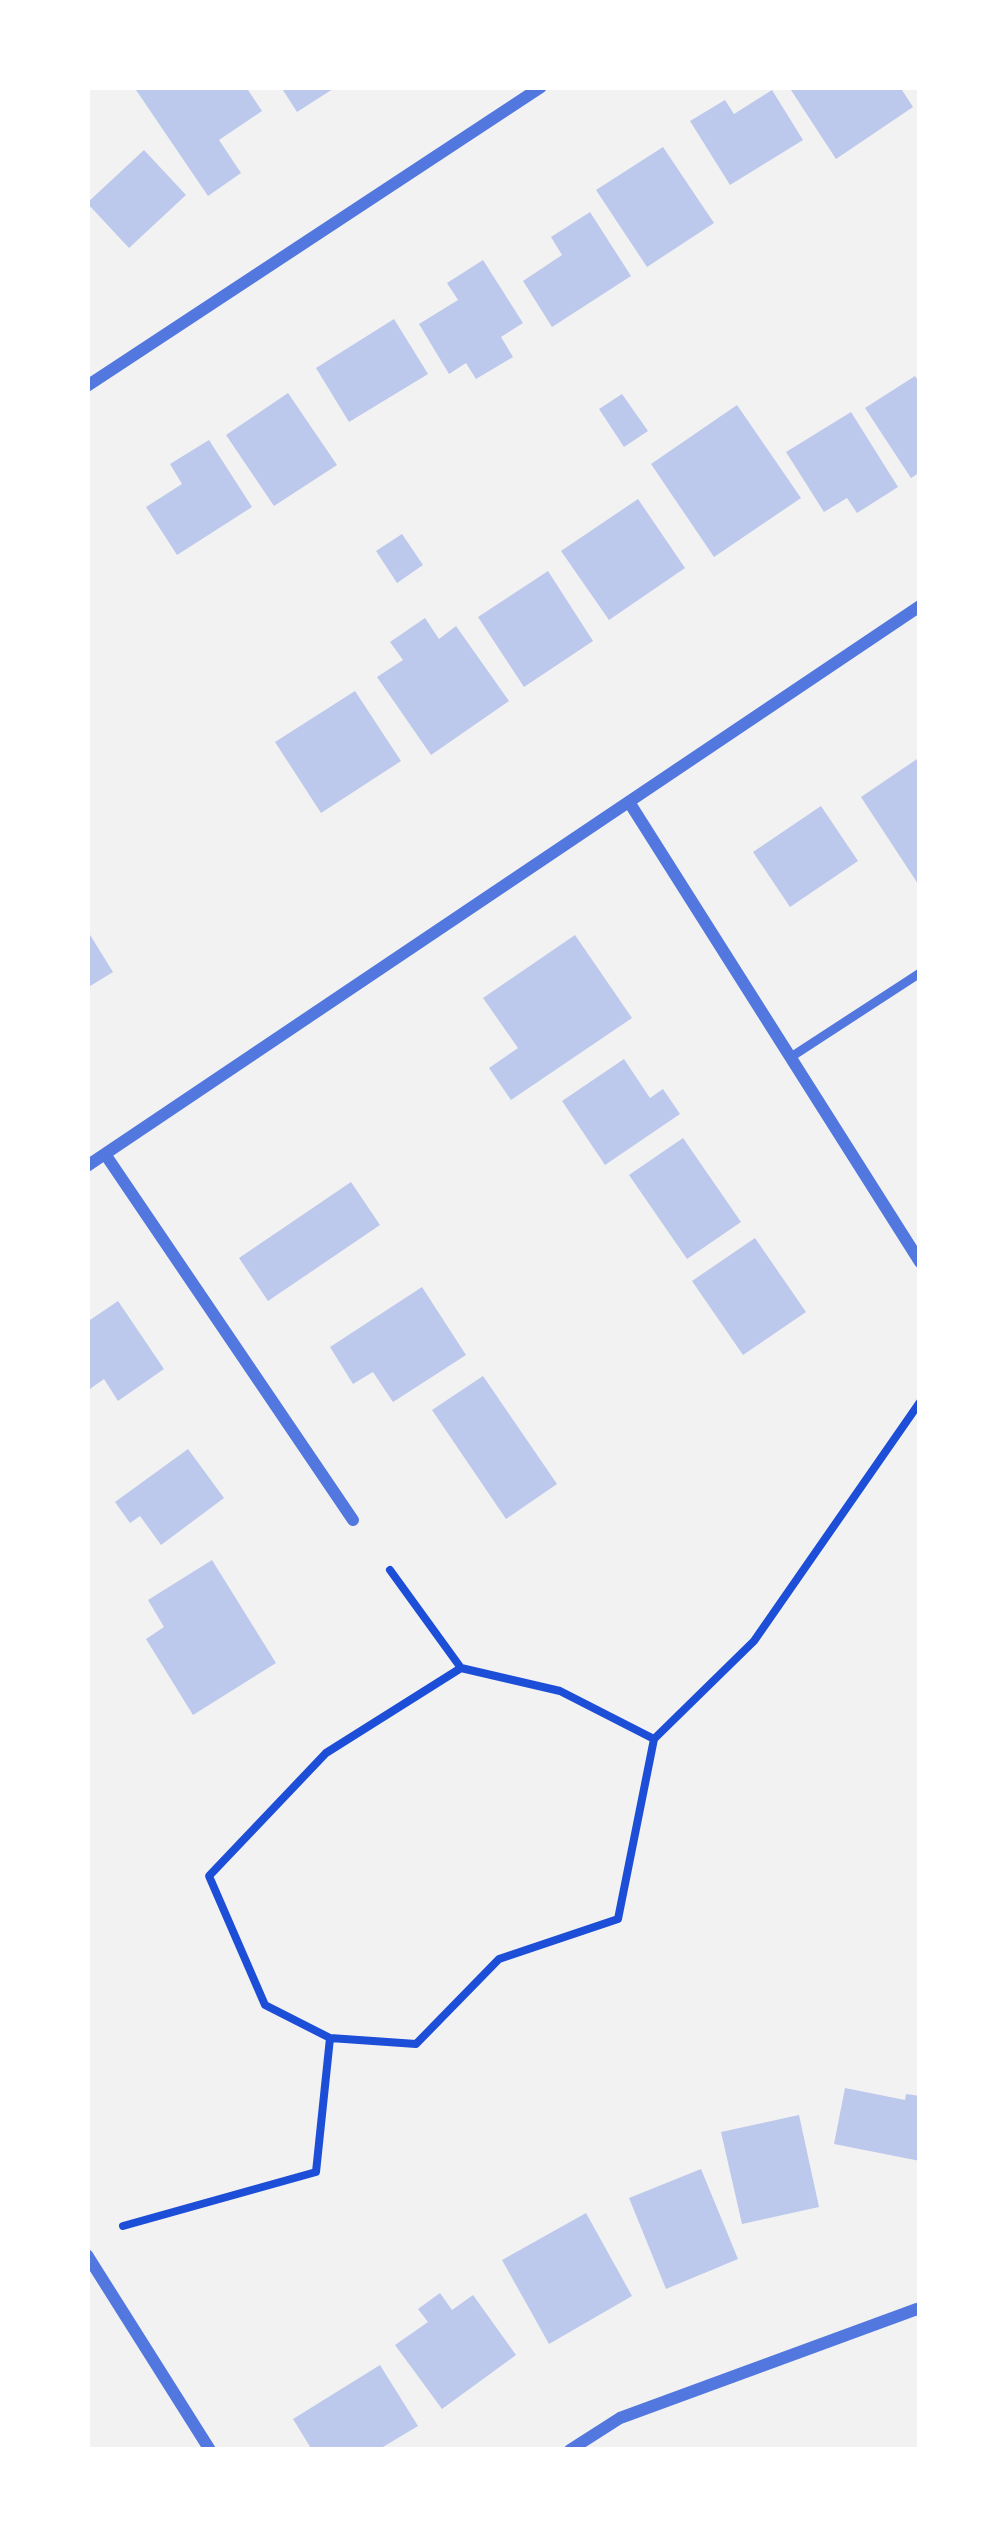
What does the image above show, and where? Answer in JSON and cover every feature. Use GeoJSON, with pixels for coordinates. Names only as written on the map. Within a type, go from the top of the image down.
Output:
{"type":"FeatureCollection","features":[{"type":"Feature","properties":{"kind":"street"},"geometry":{"type":"LineString","coordinates":[[87,386],[541,87]]}},
{"type":"Feature","properties":{"kind":"street"},"geometry":{"type":"LineString","coordinates":[[87,1166],[920,606]]}},
{"type":"Feature","properties":{"kind":"street"},"geometry":{"type":"LineString","coordinates":[[628,802],[920,1262]]}},
{"type":"Feature","properties":{"kind":"street"},"geometry":{"type":"LineString","coordinates":[[106,1154],[353,1520]]}},
{"type":"Feature","properties":{"kind":"street"},"geometry":{"type":"LineString","coordinates":[[87,2255],[210,2450]]}},
{"type":"Feature","properties":{"kind":"street"},"geometry":{"type":"LineString","coordinates":[[570,2450],[620,2418],[917,2309]]}},
{"type":"Feature","properties":{"kind":"lane"},"geometry":{"type":"LineString","coordinates":[[791,1057],[920,973]]}},
{"type":"Feature","properties":{"kind":"path"},"geometry":{"type":"LineString","coordinates":[[461,1668],[326,1753],[209,1876],[265,2005],[330,2038],[416,2044],[499,1959],[618,1919],[654,1739],[754,1641],[920,1402]]}},
{"type":"Feature","properties":{"kind":"path"},"geometry":{"type":"LineString","coordinates":[[390,1570],[461,1668],[560,1690],[654,1739]]}},
{"type":"Feature","properties":{"kind":"path"},"geometry":{"type":"LineString","coordinates":[[122,2226],[316,2172],[330,2038]]}},
{"type":"Feature","properties":{"kind":"building"},"geometry":{"type":"Polygon","coordinates":[[[134,87],[246,87],[262,111],[219,140],[241,173],[208,196],[134,87]]]}},
{"type":"Feature","properties":{"kind":"building"},"geometry":{"type":"Polygon","coordinates":[[[281,87],[336,87],[297,112],[281,87]]]}},
{"type":"Feature","properties":{"kind":"building"},"geometry":{"type":"Polygon","coordinates":[[[789,87],[900,87],[913,107],[836,159],[789,87]]]}},
{"type":"Feature","properties":{"kind":"building"},"geometry":{"type":"Polygon","coordinates":[[[772,90],[803,140],[730,185],[690,121],[725,100],[734,114],[772,90]]]}},
{"type":"Feature","properties":{"kind":"building"},"geometry":{"type":"Polygon","coordinates":[[[663,147],[714,223],[647,267],[596,190],[663,147]]]}},
{"type":"Feature","properties":{"kind":"building"},"geometry":{"type":"Polygon","coordinates":[[[144,150],[186,195],[129,248],[87,203],[144,150]]]}},
{"type":"Feature","properties":{"kind":"building"},"geometry":{"type":"Polygon","coordinates":[[[590,212],[631,276],[552,327],[523,281],[562,255],[551,237],[590,212]]]}},
{"type":"Feature","properties":{"kind":"building"},"geometry":{"type":"Polygon","coordinates":[[[483,260],[523,323],[501,337],[513,357],[476,379],[466,363],[449,374],[419,324],[458,300],[447,283],[483,260]]]}},
{"type":"Feature","properties":{"kind":"building"},"geometry":{"type":"Polygon","coordinates":[[[394,319],[428,374],[349,422],[316,368],[394,319]]]}},
{"type":"Feature","properties":{"kind":"building"},"geometry":{"type":"Polygon","coordinates":[[[915,376],[920,383],[920,472],[911,478],[865,408],[915,376]]]}},
{"type":"Feature","properties":{"kind":"building"},"geometry":{"type":"Polygon","coordinates":[[[288,393],[337,465],[274,506],[226,435],[288,393]]]}},
{"type":"Feature","properties":{"kind":"building"},"geometry":{"type":"Polygon","coordinates":[[[622,394],[648,431],[624,447],[599,409],[622,394]]]}},
{"type":"Feature","properties":{"kind":"building"},"geometry":{"type":"Polygon","coordinates":[[[737,405],[801,498],[714,557],[651,464],[737,405]]]}},
{"type":"Feature","properties":{"kind":"building"},"geometry":{"type":"Polygon","coordinates":[[[851,412],[898,487],[857,513],[847,498],[824,512],[786,452],[851,412]]]}},
{"type":"Feature","properties":{"kind":"building"},"geometry":{"type":"Polygon","coordinates":[[[209,440],[252,507],[177,555],[146,507],[182,484],[170,464],[209,440]]]}},
{"type":"Feature","properties":{"kind":"building"},"geometry":{"type":"Polygon","coordinates":[[[638,499],[685,568],[609,620],[561,551],[638,499]]]}},
{"type":"Feature","properties":{"kind":"building"},"geometry":{"type":"Polygon","coordinates":[[[402,534],[423,565],[397,583],[376,551],[402,534]]]}},
{"type":"Feature","properties":{"kind":"building"},"geometry":{"type":"Polygon","coordinates":[[[548,571],[593,641],[524,687],[478,617],[548,571]]]}},
{"type":"Feature","properties":{"kind":"building"},"geometry":{"type":"Polygon","coordinates":[[[425,618],[439,639],[456,626],[509,701],[431,755],[377,677],[403,660],[390,642],[425,618]]]}},
{"type":"Feature","properties":{"kind":"building"},"geometry":{"type":"Polygon","coordinates":[[[355,691],[401,761],[321,813],[275,742],[355,691]]]}},
{"type":"Feature","properties":{"kind":"building"},"geometry":{"type":"Polygon","coordinates":[[[920,757],[920,887],[861,797],[920,757]]]}},
{"type":"Feature","properties":{"kind":"building"},"geometry":{"type":"Polygon","coordinates":[[[821,806],[858,861],[790,907],[753,852],[821,806]]]}},
{"type":"Feature","properties":{"kind":"building"},"geometry":{"type":"Polygon","coordinates":[[[87,930],[113,972],[87,988],[87,930]]]}},
{"type":"Feature","properties":{"kind":"building"},"geometry":{"type":"Polygon","coordinates":[[[575,935],[632,1018],[511,1100],[489,1068],[518,1048],[483,998],[575,935]]]}},
{"type":"Feature","properties":{"kind":"building"},"geometry":{"type":"Polygon","coordinates":[[[624,1059],[650,1098],[663,1089],[680,1114],[605,1165],[562,1101],[624,1059]]]}},
{"type":"Feature","properties":{"kind":"building"},"geometry":{"type":"Polygon","coordinates":[[[683,1138],[741,1222],[687,1259],[629,1175],[683,1138]]]}},
{"type":"Feature","properties":{"kind":"building"},"geometry":{"type":"Polygon","coordinates":[[[351,1182],[380,1225],[268,1301],[239,1258],[351,1182]]]}},
{"type":"Feature","properties":{"kind":"building"},"geometry":{"type":"Polygon","coordinates":[[[755,1238],[806,1312],[743,1355],[692,1281],[755,1238]]]}},
{"type":"Feature","properties":{"kind":"building"},"geometry":{"type":"Polygon","coordinates":[[[422,1287],[466,1355],[393,1402],[373,1372],[353,1384],[330,1347],[422,1287]]]}},
{"type":"Feature","properties":{"kind":"building"},"geometry":{"type":"Polygon","coordinates":[[[118,1301],[164,1369],[118,1401],[104,1379],[87,1391],[87,1322],[118,1301]]]}},
{"type":"Feature","properties":{"kind":"building"},"geometry":{"type":"Polygon","coordinates":[[[483,1376],[557,1484],[506,1519],[432,1410],[483,1376]]]}},
{"type":"Feature","properties":{"kind":"building"},"geometry":{"type":"Polygon","coordinates":[[[188,1449],[224,1498],[161,1545],[140,1516],[130,1523],[115,1502],[188,1449]]]}},
{"type":"Feature","properties":{"kind":"building"},"geometry":{"type":"Polygon","coordinates":[[[212,1560],[276,1663],[193,1715],[146,1639],[164,1627],[148,1600],[212,1560]]]}},
{"type":"Feature","properties":{"kind":"building"},"geometry":{"type":"Polygon","coordinates":[[[845,2088],[905,2100],[906,2094],[920,2096],[920,2161],[834,2144],[845,2088]]]}},
{"type":"Feature","properties":{"kind":"building"},"geometry":{"type":"Polygon","coordinates":[[[799,2115],[819,2207],[742,2224],[721,2132],[799,2115]]]}},
{"type":"Feature","properties":{"kind":"building"},"geometry":{"type":"Polygon","coordinates":[[[701,2169],[738,2259],[666,2289],[629,2198],[701,2169]]]}},
{"type":"Feature","properties":{"kind":"building"},"geometry":{"type":"Polygon","coordinates":[[[586,2213],[632,2296],[549,2344],[502,2260],[586,2213]]]}},
{"type":"Feature","properties":{"kind":"building"},"geometry":{"type":"Polygon","coordinates":[[[440,2293],[452,2310],[473,2295],[516,2355],[442,2409],[395,2345],[428,2322],[418,2309],[440,2293]]]}},
{"type":"Feature","properties":{"kind":"building"},"geometry":{"type":"Polygon","coordinates":[[[380,2365],[418,2426],[378,2450],[312,2450],[293,2419],[380,2365]]]}}]}
